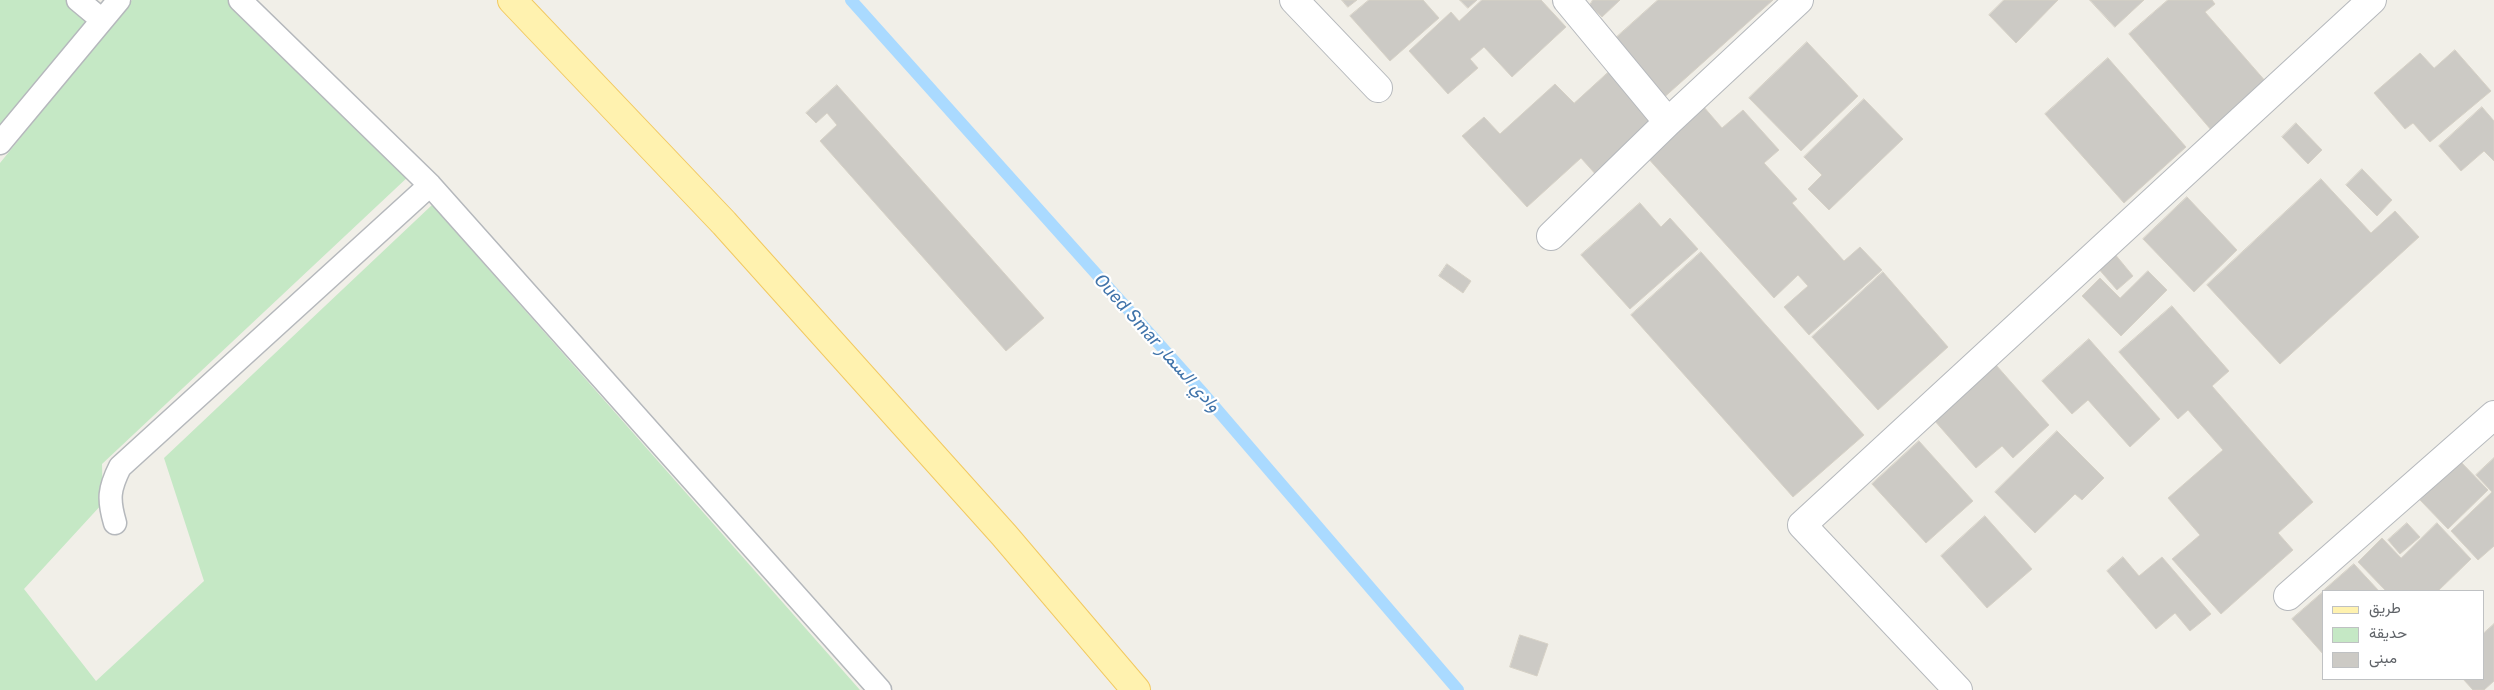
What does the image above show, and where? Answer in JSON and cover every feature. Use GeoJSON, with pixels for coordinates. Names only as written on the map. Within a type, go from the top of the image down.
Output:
{"type":"FeatureCollection","features":[{"type":"Feature","properties":{"kind":"main road"},"geometry":{"type":"LineString","coordinates":[[512,0],[724,223],[1004,535],[1136,690]]}},
{"type":"Feature","properties":{"kind":"street"},"geometry":{"type":"LineString","coordinates":[[1294,0],[1378,88]]}},
{"type":"Feature","properties":{"kind":"street"},"geometry":{"type":"LineString","coordinates":[[1567,0],[1668,122]]}},
{"type":"Feature","properties":{"kind":"street"},"geometry":{"type":"LineString","coordinates":[[1551,236],[1668,122],[1799,0]]}},
{"type":"Feature","properties":{"kind":"street"},"geometry":{"type":"LineString","coordinates":[[1958,690],[1802,525],[2372,0]]}},
{"type":"Feature","properties":{"kind":"street"},"geometry":{"type":"LineString","coordinates":[[2288,596],[2494,415]]}},
{"type":"Feature","properties":{"kind":"lane"},"geometry":{"type":"LineString","coordinates":[[78,0],[102,20]]}},
{"type":"Feature","properties":{"kind":"lane"},"geometry":{"type":"LineString","coordinates":[[0,143],[119,0]]}},
{"type":"Feature","properties":{"kind":"lane"},"geometry":{"type":"LineString","coordinates":[[240,0],[430,185],[880,690]]}},
{"type":"Feature","properties":{"kind":"lane"},"geometry":{"type":"LineString","coordinates":[[115,522],[110,504],[112,484],[120,467],[430,185]]}},
{"type":"Feature","properties":{"kind":"green space"},"geometry":{"type":"Polygon","coordinates":[[[0,0],[76,0],[93,14],[0,126],[0,0]]]}},
{"type":"Feature","properties":{"kind":"green space"},"geometry":{"type":"Polygon","coordinates":[[[132,0],[234,0],[410,175],[102,464],[103,503],[24,589],[96,681],[204,581],[164,458],[432,205],[860,690],[0,690],[0,163],[132,0]]]}},
{"type":"Feature","properties":{"kind":"building"},"geometry":{"type":"Polygon","coordinates":[[[1342,0],[1357,0],[1348,7],[1342,0]]]}},
{"type":"Feature","properties":{"kind":"building"},"geometry":{"type":"Polygon","coordinates":[[[1369,0],[1423,0],[1439,18],[1390,61],[1350,16],[1369,0]]]}},
{"type":"Feature","properties":{"kind":"building"},"geometry":{"type":"Polygon","coordinates":[[[1460,0],[1477,0],[1468,8],[1460,0]]]}},
{"type":"Feature","properties":{"kind":"building"},"geometry":{"type":"Polygon","coordinates":[[[1482,0],[1541,0],[1566,27],[1512,77],[1484,47],[1470,59],[1478,68],[1448,94],[1409,51],[1451,12],[1459,21],[1482,0]]]}},
{"type":"Feature","properties":{"kind":"building"},"geometry":{"type":"Polygon","coordinates":[[[1593,0],[1620,0],[1602,17],[1590,5],[1593,0]]]}},
{"type":"Feature","properties":{"kind":"building"},"geometry":{"type":"Polygon","coordinates":[[[1658,0],[1773,0],[1660,101],[1609,44],[1658,0]]]}},
{"type":"Feature","properties":{"kind":"building"},"geometry":{"type":"Polygon","coordinates":[[[2004,0],[2058,0],[2016,43],[1989,15],[2004,0]]]}},
{"type":"Feature","properties":{"kind":"building"},"geometry":{"type":"Polygon","coordinates":[[[2090,0],[2144,0],[2115,27],[2090,0]]]}},
{"type":"Feature","properties":{"kind":"building"},"geometry":{"type":"Polygon","coordinates":[[[2168,0],[2212,0],[2215,4],[2205,12],[2267,83],[2212,131],[2129,34],[2168,0]]]}},
{"type":"Feature","properties":{"kind":"building"},"geometry":{"type":"Polygon","coordinates":[[[1807,42],[1858,96],[1801,151],[1749,98],[1807,42]]]}},
{"type":"Feature","properties":{"kind":"building"},"geometry":{"type":"Polygon","coordinates":[[[2455,50],[2491,91],[2430,142],[2413,123],[2405,129],[2374,93],[2420,53],[2434,68],[2455,50]]]}},
{"type":"Feature","properties":{"kind":"building"},"geometry":{"type":"Polygon","coordinates":[[[2108,58],[2186,147],[2124,203],[2045,114],[2108,58]]]}},
{"type":"Feature","properties":{"kind":"building"},"geometry":{"type":"Polygon","coordinates":[[[1611,70],[1658,121],[1598,177],[1581,158],[1527,207],[1462,136],[1484,117],[1500,134],[1555,84],[1574,103],[1611,70]]]}},
{"type":"Feature","properties":{"kind":"building"},"geometry":{"type":"Polygon","coordinates":[[[837,85],[1044,318],[1006,351],[820,141],[837,125],[827,113],[816,123],[806,113],[837,85]]]}},
{"type":"Feature","properties":{"kind":"building"},"geometry":{"type":"Polygon","coordinates":[[[1864,99],[1903,139],[1829,210],[1808,189],[1822,175],[1804,157],[1864,99]]]}},
{"type":"Feature","properties":{"kind":"building"},"geometry":{"type":"Polygon","coordinates":[[[1703,106],[1722,128],[1743,110],[1779,150],[1764,163],[1797,199],[1792,203],[1844,261],[1860,247],[1882,270],[1809,335],[1784,307],[1808,286],[1798,275],[1774,298],[1646,156],[1703,106]]]}},
{"type":"Feature","properties":{"kind":"building"},"geometry":{"type":"Polygon","coordinates":[[[2482,107],[2494,121],[2494,161],[2484,151],[2461,171],[2439,146],[2482,107]]]}},
{"type":"Feature","properties":{"kind":"building"},"geometry":{"type":"Polygon","coordinates":[[[2296,123],[2322,150],[2308,164],[2282,137],[2296,123]]]}},
{"type":"Feature","properties":{"kind":"building"},"geometry":{"type":"Polygon","coordinates":[[[2362,169],[2392,200],[2377,216],[2346,185],[2362,169]]]}},
{"type":"Feature","properties":{"kind":"building"},"geometry":{"type":"Polygon","coordinates":[[[2321,179],[2371,233],[2395,211],[2419,237],[2280,364],[2207,285],[2321,179]]]}},
{"type":"Feature","properties":{"kind":"building"},"geometry":{"type":"Polygon","coordinates":[[[2187,197],[2237,250],[2194,292],[2143,239],[2187,197]]]}},
{"type":"Feature","properties":{"kind":"building"},"geometry":{"type":"Polygon","coordinates":[[[1640,203],[1661,227],[1670,218],[1698,249],[1630,309],[1581,255],[1640,203]]]}},
{"type":"Feature","properties":{"kind":"building"},"geometry":{"type":"Polygon","coordinates":[[[1701,252],[1864,435],[1793,497],[1631,315],[1701,252]]]}},
{"type":"Feature","properties":{"kind":"building"},"geometry":{"type":"Polygon","coordinates":[[[2114,253],[2133,276],[2117,290],[2097,267],[2114,253]]]}},
{"type":"Feature","properties":{"kind":"building"},"geometry":{"type":"Polygon","coordinates":[[[1447,264],[1471,281],[1463,293],[1439,276],[1447,264]]]}},
{"type":"Feature","properties":{"kind":"building"},"geometry":{"type":"Polygon","coordinates":[[[2148,271],[2167,290],[2121,336],[2082,296],[2100,278],[2120,298],[2148,271]]]}},
{"type":"Feature","properties":{"kind":"building"},"geometry":{"type":"Polygon","coordinates":[[[1883,272],[1948,347],[1878,410],[1812,337],[1883,272]]]}},
{"type":"Feature","properties":{"kind":"building"},"geometry":{"type":"Polygon","coordinates":[[[2172,306],[2229,371],[2212,386],[2313,502],[2278,533],[2293,550],[2221,614],[2172,559],[2200,535],[2168,498],[2223,450],[2188,410],[2178,419],[2119,352],[2172,306]]]}},
{"type":"Feature","properties":{"kind":"building"},"geometry":{"type":"Polygon","coordinates":[[[2089,339],[2160,419],[2130,447],[2088,400],[2072,414],[2042,381],[2089,339]]]}},
{"type":"Feature","properties":{"kind":"building"},"geometry":{"type":"Polygon","coordinates":[[[1996,365],[2049,425],[2013,458],[2002,446],[1976,468],[1934,420],[1996,365]]]}},
{"type":"Feature","properties":{"kind":"building"},"geometry":{"type":"Polygon","coordinates":[[[2057,431],[2104,478],[2082,500],[2075,494],[2035,533],[1995,492],[2057,431]]]}},
{"type":"Feature","properties":{"kind":"building"},"geometry":{"type":"Polygon","coordinates":[[[1919,441],[1973,501],[1926,543],[1872,484],[1919,441]]]}},
{"type":"Feature","properties":{"kind":"building"},"geometry":{"type":"Polygon","coordinates":[[[2494,458],[2494,546],[2478,560],[2451,531],[2492,492],[2476,475],[2494,458]]]}},
{"type":"Feature","properties":{"kind":"building"},"geometry":{"type":"Polygon","coordinates":[[[2460,461],[2488,490],[2448,529],[2420,500],[2460,461]]]}},
{"type":"Feature","properties":{"kind":"building"},"geometry":{"type":"Polygon","coordinates":[[[1985,516],[2032,569],[1987,608],[1941,556],[1985,516]]]}},
{"type":"Feature","properties":{"kind":"building"},"geometry":{"type":"Polygon","coordinates":[[[2407,523],[2420,537],[2400,554],[2388,540],[2407,523]]]}},
{"type":"Feature","properties":{"kind":"building"},"geometry":{"type":"Polygon","coordinates":[[[2437,523],[2471,559],[2439,590],[2385,590],[2358,562],[2382,538],[2401,558],[2437,523]]]}},
{"type":"Feature","properties":{"kind":"building"},"geometry":{"type":"Polygon","coordinates":[[[2123,557],[2139,576],[2162,557],[2211,614],[2190,631],[2175,613],[2156,629],[2107,571],[2123,557]]]}},
{"type":"Feature","properties":{"kind":"building"},"geometry":{"type":"Polygon","coordinates":[[[2354,564],[2378,590],[2324,590],[2354,564]]]}},
{"type":"Feature","properties":{"kind":"building"},"geometry":{"type":"Polygon","coordinates":[[[2322,593],[2322,653],[2292,619],[2322,593]]]}},
{"type":"Feature","properties":{"kind":"building"},"geometry":{"type":"Polygon","coordinates":[[[2494,624],[2494,681],[2484,690],[2473,690],[2464,680],[2484,680],[2484,633],[2494,624]]]}},
{"type":"Feature","properties":{"kind":"building"},"geometry":{"type":"Polygon","coordinates":[[[1520,635],[1548,644],[1537,676],[1510,667],[1520,635]]]}},
{"type":"Feature","properties":{"kind":"waterway","name":"Oued Smar وادي السمار"},"geometry":{"type":"LineString","coordinates":[[851,0],[1202,392],[1458,690]]}}]}
